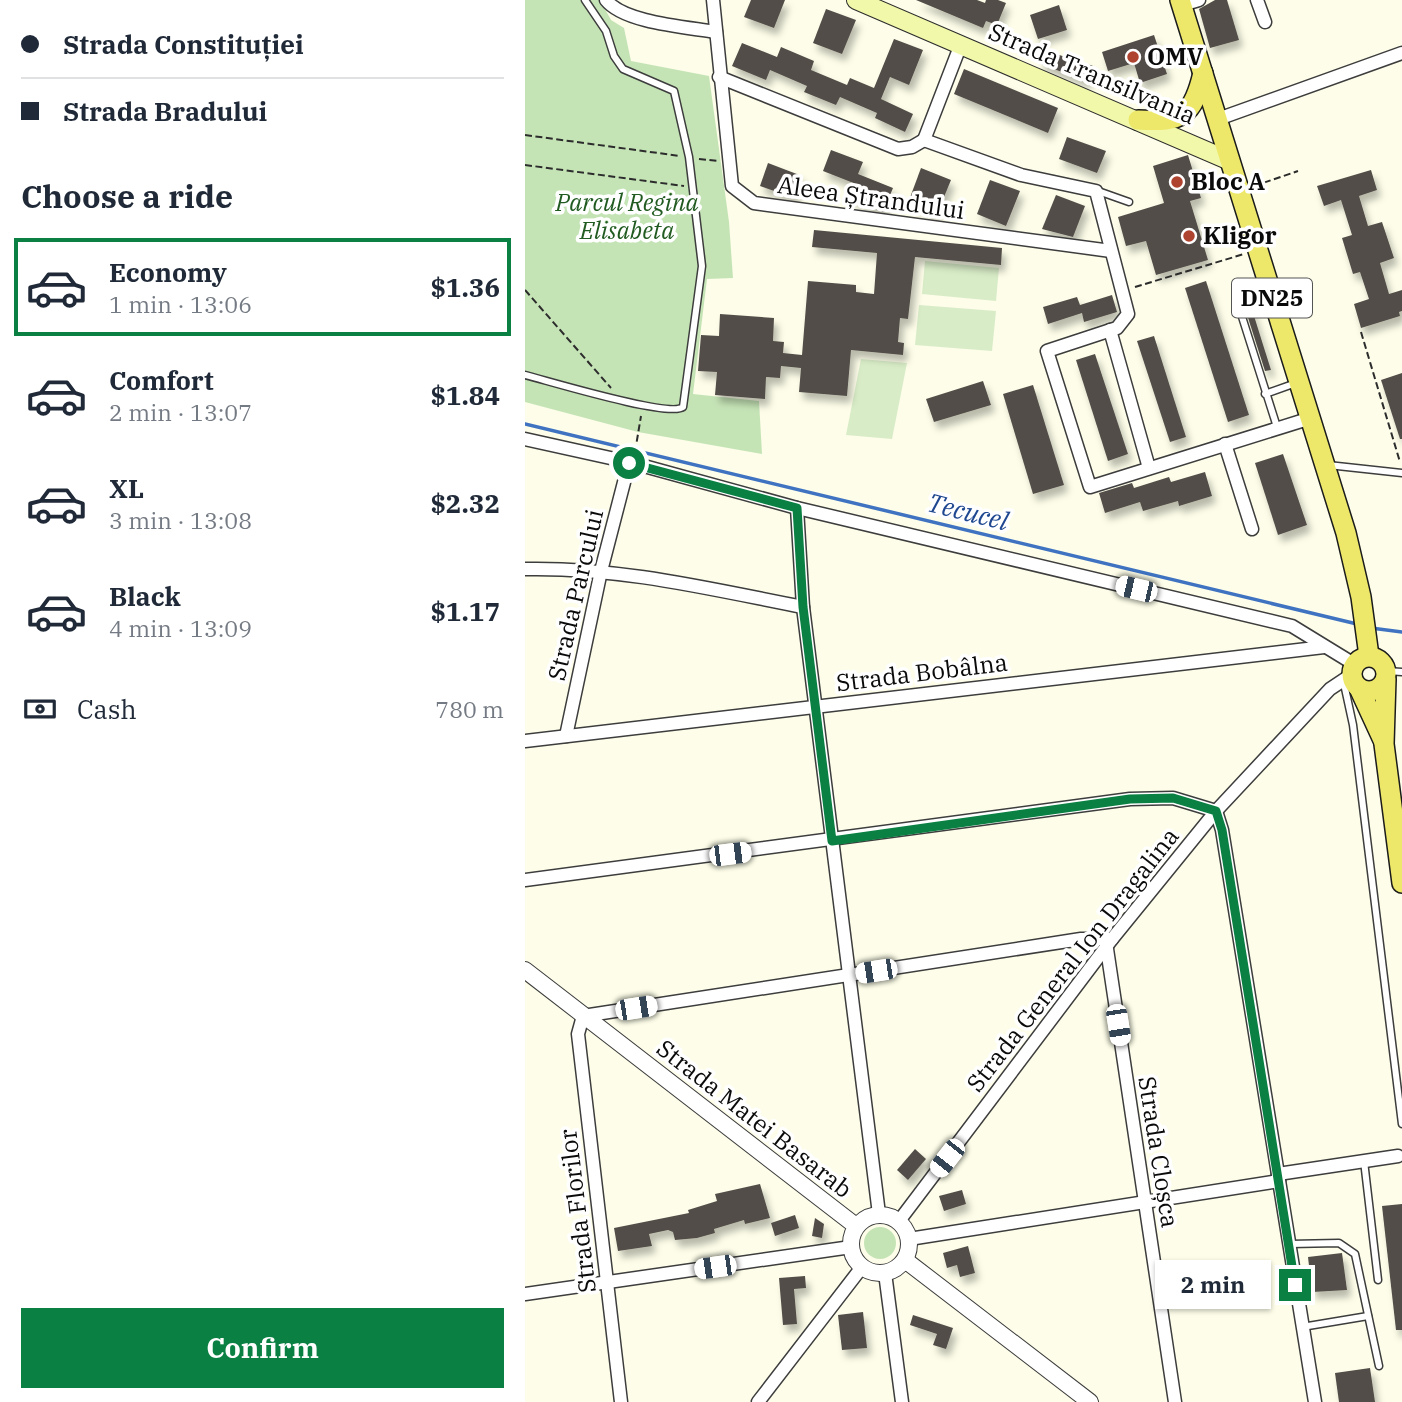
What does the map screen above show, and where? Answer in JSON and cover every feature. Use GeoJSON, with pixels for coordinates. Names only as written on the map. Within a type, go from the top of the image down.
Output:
{"type":"FeatureCollection","features":[{"type":"Feature","properties":{"kind":"main road","name":"Strada Transilvania"},"geometry":{"type":"LineString","coordinates":[[856,0],[1230,161]]}},
{"type":"Feature","properties":{"kind":"main road","name":"DN25"},"geometry":{"type":"LineString","coordinates":[[1187,2],[1203,72],[1326,465],[1361,597],[1357,667],[1384,744],[1402,883]]}},
{"type":"Feature","properties":{"kind":"main road"},"geometry":{"type":"LineString","coordinates":[[1138,120],[1175,119],[1188,111],[1197,100],[1203,72]]}},
{"type":"Feature","properties":{"kind":"main road"},"geometry":{"type":"LineString","coordinates":[[1383,663],[1391,674],[1375,691],[1357,667],[1383,663]]}},
{"type":"Feature","properties":{"kind":"main road","name":"DN25"},"geometry":{"type":"LineString","coordinates":[[1384,744],[1391,674]]}},
{"type":"Feature","properties":{"kind":"street"},"geometry":{"type":"LineString","coordinates":[[606,0],[612,7],[626,14],[716,32]]}},
{"type":"Feature","properties":{"kind":"street","name":"Aleea Ștrandului"},"geometry":{"type":"LineString","coordinates":[[713,0],[732,186],[754,203],[1111,251]]}},
{"type":"Feature","properties":{"kind":"street"},"geometry":{"type":"LineString","coordinates":[[1257,0],[1265,22]]}},
{"type":"Feature","properties":{"kind":"street"},"geometry":{"type":"LineString","coordinates":[[719,77],[898,149],[912,147],[924,140],[961,44]]}},
{"type":"Feature","properties":{"kind":"street"},"geometry":{"type":"LineString","coordinates":[[1218,119],[1402,53]]}},
{"type":"Feature","properties":{"kind":"street"},"geometry":{"type":"LineString","coordinates":[[924,140],[1021,175],[1096,191],[1128,314],[1122,326],[1047,351],[1090,487],[1311,418]]}},
{"type":"Feature","properties":{"kind":"street"},"geometry":{"type":"LineString","coordinates":[[1110,330],[1149,468]]}},
{"type":"Feature","properties":{"kind":"street"},"geometry":{"type":"LineString","coordinates":[[525,439],[631,463],[797,508],[1292,626],[1357,667]]}},
{"type":"Feature","properties":{"kind":"street"},"geometry":{"type":"LineString","coordinates":[[1225,444],[1252,529]]}},
{"type":"Feature","properties":{"kind":"street","name":"Strada Parcului"},"geometry":{"type":"LineString","coordinates":[[566,737],[601,571],[631,463]]}},
{"type":"Feature","properties":{"kind":"street"},"geometry":{"type":"LineString","coordinates":[[797,508],[803,607],[879,1214]]}},
{"type":"Feature","properties":{"kind":"street"},"geometry":{"type":"LineString","coordinates":[[525,569],[601,571],[645,576],[803,607]]}},
{"type":"Feature","properties":{"kind":"street","name":"Strada Bobâlna"},"geometry":{"type":"LineString","coordinates":[[525,741],[1324,647]]}},
{"type":"Feature","properties":{"kind":"street","name":"Strada General Ion Dragalina"},"geometry":{"type":"LineString","coordinates":[[899,1221],[1110,944],[1216,811],[1357,667]]}},
{"type":"Feature","properties":{"kind":"street"},"geometry":{"type":"LineString","coordinates":[[525,880],[1130,799],[1173,798],[1216,811],[1222,830],[1315,1402]]}},
{"type":"Feature","properties":{"kind":"street"},"geometry":{"type":"LineString","coordinates":[[583,1016],[1081,939],[1110,944]]}},
{"type":"Feature","properties":{"kind":"street","name":"Strada Cloșca"},"geometry":{"type":"LineString","coordinates":[[1110,944],[1175,1402]]}},
{"type":"Feature","properties":{"kind":"street","name":"Strada Matei Basarab"},"geometry":{"type":"LineString","coordinates":[[525,970],[856,1226]]}},
{"type":"Feature","properties":{"kind":"street","name":"Strada Florilor"},"geometry":{"type":"LineString","coordinates":[[583,1016],[578,1034],[621,1402]]}},
{"type":"Feature","properties":{"kind":"street"},"geometry":{"type":"LineString","coordinates":[[909,1239],[1145,1202],[1398,1156]]}},
{"type":"Feature","properties":{"kind":"street"},"geometry":{"type":"LineString","coordinates":[[879,1214],[899,1221],[909,1239],[905,1260],[884,1273],[862,1267],[851,1247],[856,1226],[866,1218],[879,1214]]}},
{"type":"Feature","properties":{"kind":"street"},"geometry":{"type":"LineString","coordinates":[[525,1294],[851,1247]]}},
{"type":"Feature","properties":{"kind":"street"},"geometry":{"type":"LineString","coordinates":[[905,1260],[1090,1402]]}},
{"type":"Feature","properties":{"kind":"street"},"geometry":{"type":"LineString","coordinates":[[758,1402],[862,1267]]}},
{"type":"Feature","properties":{"kind":"street"},"geometry":{"type":"LineString","coordinates":[[884,1273],[902,1402]]}},
{"type":"Feature","properties":{"kind":"lane"},"geometry":{"type":"LineString","coordinates":[[525,375],[643,406],[673,411],[683,407],[702,266],[689,157],[674,92],[623,69],[614,56],[606,31],[586,0]]}},
{"type":"Feature","properties":{"kind":"lane"},"geometry":{"type":"LineString","coordinates":[[1096,191],[1129,202]]}},
{"type":"Feature","properties":{"kind":"lane"},"geometry":{"type":"LineString","coordinates":[[1267,282],[1247,289],[1237,300],[1277,427]]}},
{"type":"Feature","properties":{"kind":"lane"},"geometry":{"type":"LineString","coordinates":[[1265,394],[1300,382]]}},
{"type":"Feature","properties":{"kind":"lane"},"geometry":{"type":"LineString","coordinates":[[1326,465],[1402,471]]}},
{"type":"Feature","properties":{"kind":"lane"},"geometry":{"type":"LineString","coordinates":[[1357,667],[1353,725],[1402,1124]]}},
{"type":"Feature","properties":{"kind":"lane"},"geometry":{"type":"LineString","coordinates":[[1364,1161],[1378,1280]]}},
{"type":"Feature","properties":{"kind":"lane"},"geometry":{"type":"LineString","coordinates":[[1288,1244],[1339,1243],[1350,1248],[1355,1254],[1379,1366]]}},
{"type":"Feature","properties":{"kind":"lane"},"geometry":{"type":"LineString","coordinates":[[1302,1327],[1368,1317]]}},
{"type":"Feature","properties":{"kind":"path"},"geometry":{"type":"LineString","coordinates":[[525,135],[728,162]]}},
{"type":"Feature","properties":{"kind":"path"},"geometry":{"type":"LineString","coordinates":[[525,165],[693,187]]}},
{"type":"Feature","properties":{"kind":"path"},"geometry":{"type":"LineString","coordinates":[[1239,190],[1298,171]]}},
{"type":"Feature","properties":{"kind":"path"},"geometry":{"type":"LineString","coordinates":[[1124,291],[1258,250]]}},
{"type":"Feature","properties":{"kind":"path"},"geometry":{"type":"LineString","coordinates":[[525,290],[620,400]]}},
{"type":"Feature","properties":{"kind":"path"},"geometry":{"type":"LineString","coordinates":[[1361,332],[1402,471]]}},
{"type":"Feature","properties":{"kind":"path"},"geometry":{"type":"LineString","coordinates":[[631,463],[643,406]]}},
{"type":"Feature","properties":{"kind":"green space","name":"Parcul Regina Elisabeta"},"geometry":{"type":"Polygon","coordinates":[[[525,0],[600,0],[611,20],[624,28],[631,61],[709,76],[729,222],[733,278],[707,279],[693,394],[759,401],[762,454],[638,432],[525,402],[525,0]]]}},
{"type":"Feature","properties":{"kind":"green space"},"geometry":{"type":"Polygon","coordinates":[[[925,261],[999,268],[996,301],[922,294],[925,261]]]}},
{"type":"Feature","properties":{"kind":"green space"},"geometry":{"type":"Polygon","coordinates":[[[919,305],[996,311],[992,351],[915,345],[919,305]]]}},
{"type":"Feature","properties":{"kind":"green space"},"geometry":{"type":"Polygon","coordinates":[[[861,359],[907,363],[892,439],[846,435],[861,359]]]}},
{"type":"Feature","properties":{"kind":"green space"},"geometry":{"type":"Polygon","coordinates":[[[880,1227],[891,1232],[896,1243],[891,1254],[880,1259],[869,1254],[864,1243],[869,1232],[880,1227]]]}},
{"type":"Feature","properties":{"kind":"building"},"geometry":{"type":"Polygon","coordinates":[[[751,0],[785,0],[774,28],[744,17],[751,0]]]}},
{"type":"Feature","properties":{"kind":"building"},"geometry":{"type":"Polygon","coordinates":[[[916,0],[977,0],[985,3],[986,0],[998,0],[1006,3],[997,25],[986,21],[983,28],[916,0]]]}},
{"type":"Feature","properties":{"kind":"building"},"geometry":{"type":"Polygon","coordinates":[[[1215,0],[1227,0],[1239,40],[1210,48],[1199,9],[1215,0]]]}},
{"type":"Feature","properties":{"kind":"building"},"geometry":{"type":"Polygon","coordinates":[[[1059,5],[1067,30],[1038,39],[1030,15],[1059,5]]]}},
{"type":"Feature","properties":{"kind":"building"},"geometry":{"type":"Polygon","coordinates":[[[826,9],[856,20],[842,54],[813,43],[826,9]]]}},
{"type":"Feature","properties":{"kind":"building","name":"OMV"},"geometry":{"type":"Polygon","coordinates":[[[1154,35],[1167,74],[1140,83],[1134,63],[1108,71],[1102,52],[1154,35]]]}},
{"type":"Feature","properties":{"kind":"building"},"geometry":{"type":"Polygon","coordinates":[[[894,39],[923,50],[909,85],[890,77],[881,99],[913,114],[905,132],[875,118],[877,113],[840,97],[836,105],[804,92],[807,86],[770,70],[766,80],[732,66],[742,43],[777,57],[781,47],[814,61],[811,70],[847,85],[850,78],[874,88],[894,39]]]}},
{"type":"Feature","properties":{"kind":"building"},"geometry":{"type":"Polygon","coordinates":[[[1044,50],[1093,66],[1087,82],[1039,63],[1044,50]]]}},
{"type":"Feature","properties":{"kind":"building"},"geometry":{"type":"Polygon","coordinates":[[[964,69],[1058,108],[1048,133],[954,94],[964,69]]]}},
{"type":"Feature","properties":{"kind":"building"},"geometry":{"type":"Polygon","coordinates":[[[1067,137],[1106,151],[1097,173],[1059,159],[1067,137]]]}},
{"type":"Feature","properties":{"kind":"building"},"geometry":{"type":"Polygon","coordinates":[[[831,150],[863,162],[858,174],[893,188],[883,212],[850,198],[856,184],[823,171],[831,150]]]}},
{"type":"Feature","properties":{"kind":"building"},"geometry":{"type":"Polygon","coordinates":[[[1188,155],[1201,198],[1190,201],[1208,260],[1156,275],[1146,241],[1126,246],[1118,217],[1164,203],[1153,166],[1188,155]]]}},
{"type":"Feature","properties":{"kind":"building"},"geometry":{"type":"Polygon","coordinates":[[[768,163],[802,176],[794,198],[760,186],[768,163]]]}},
{"type":"Feature","properties":{"kind":"building"},"geometry":{"type":"Polygon","coordinates":[[[921,168],[951,180],[937,214],[908,203],[921,168]]]}},
{"type":"Feature","properties":{"kind":"building"},"geometry":{"type":"Polygon","coordinates":[[[1371,170],[1377,190],[1359,196],[1368,226],[1382,222],[1394,258],[1380,263],[1389,294],[1402,290],[1402,311],[1399,312],[1400,316],[1361,328],[1354,304],[1369,299],[1360,272],[1353,274],[1342,238],[1352,235],[1341,200],[1324,206],[1317,186],[1371,170]]]}},
{"type":"Feature","properties":{"kind":"building"},"geometry":{"type":"Polygon","coordinates":[[[990,180],[1020,191],[1006,226],[977,214],[990,180]]]}},
{"type":"Feature","properties":{"kind":"building"},"geometry":{"type":"Polygon","coordinates":[[[1056,195],[1085,206],[1073,237],[1042,229],[1056,195]]]}},
{"type":"Feature","properties":{"kind":"building"},"geometry":{"type":"Polygon","coordinates":[[[814,230],[1002,248],[1001,265],[915,257],[908,319],[900,318],[898,342],[904,343],[903,355],[851,350],[847,396],[799,392],[801,368],[781,366],[780,378],[766,377],[765,399],[715,395],[717,372],[698,371],[701,335],[719,336],[720,314],[774,318],[773,341],[784,342],[783,353],[802,355],[808,281],[856,285],[856,292],[874,294],[877,253],[812,247],[814,230]]]}},
{"type":"Feature","properties":{"kind":"building"},"geometry":{"type":"Polygon","coordinates":[[[1206,281],[1249,415],[1228,422],[1185,288],[1206,281]]]}},
{"type":"Feature","properties":{"kind":"building"},"geometry":{"type":"Polygon","coordinates":[[[1112,295],[1117,312],[1084,322],[1082,313],[1048,324],[1043,307],[1077,297],[1080,305],[1112,295]]]}},
{"type":"Feature","properties":{"kind":"building"},"geometry":{"type":"Polygon","coordinates":[[[1249,300],[1271,370],[1265,371],[1243,302],[1249,300]]]}},
{"type":"Feature","properties":{"kind":"building"},"geometry":{"type":"Polygon","coordinates":[[[1154,336],[1186,437],[1170,442],[1137,341],[1154,336]]]}},
{"type":"Feature","properties":{"kind":"building"},"geometry":{"type":"Polygon","coordinates":[[[1095,354],[1128,454],[1108,461],[1076,360],[1095,354]]]}},
{"type":"Feature","properties":{"kind":"building"},"geometry":{"type":"Polygon","coordinates":[[[1402,373],[1402,439],[1400,439],[1381,380],[1402,373]]]}},
{"type":"Feature","properties":{"kind":"building"},"geometry":{"type":"Polygon","coordinates":[[[983,381],[991,405],[934,422],[926,399],[983,381]]]}},
{"type":"Feature","properties":{"kind":"building"},"geometry":{"type":"Polygon","coordinates":[[[1033,385],[1064,485],[1033,494],[1003,394],[1033,385]]]}},
{"type":"Feature","properties":{"kind":"building"},"geometry":{"type":"Polygon","coordinates":[[[1283,454],[1307,525],[1278,535],[1255,463],[1283,454]]]}},
{"type":"Feature","properties":{"kind":"building"},"geometry":{"type":"Polygon","coordinates":[[[1205,472],[1212,496],[1179,506],[1178,501],[1143,511],[1140,502],[1105,513],[1099,493],[1132,483],[1134,488],[1169,477],[1171,482],[1205,472]]]}},
{"type":"Feature","properties":{"kind":"building"},"geometry":{"type":"Polygon","coordinates":[[[915,1149],[926,1159],[908,1180],[897,1170],[915,1149]]]}},
{"type":"Feature","properties":{"kind":"building"},"geometry":{"type":"Polygon","coordinates":[[[760,1184],[770,1218],[745,1224],[744,1220],[714,1229],[715,1233],[697,1238],[675,1240],[673,1232],[668,1230],[649,1234],[652,1246],[618,1251],[614,1228],[689,1213],[688,1210],[717,1201],[715,1194],[760,1184]]]}},
{"type":"Feature","properties":{"kind":"building"},"geometry":{"type":"Polygon","coordinates":[[[962,1190],[966,1204],[944,1211],[939,1196],[962,1190]]]}},
{"type":"Feature","properties":{"kind":"building"},"geometry":{"type":"Polygon","coordinates":[[[1402,1204],[1402,1330],[1396,1330],[1382,1206],[1402,1204]]]}},
{"type":"Feature","properties":{"kind":"building"},"geometry":{"type":"Polygon","coordinates":[[[795,1215],[799,1228],[775,1236],[771,1223],[795,1215]]]}},
{"type":"Feature","properties":{"kind":"building"},"geometry":{"type":"Polygon","coordinates":[[[815,1218],[824,1224],[822,1238],[812,1236],[815,1218]]]}},
{"type":"Feature","properties":{"kind":"building"},"geometry":{"type":"Polygon","coordinates":[[[968,1246],[975,1273],[960,1277],[957,1265],[947,1268],[943,1253],[968,1246]]]}},
{"type":"Feature","properties":{"kind":"building"},"geometry":{"type":"Polygon","coordinates":[[[1342,1253],[1347,1290],[1312,1292],[1308,1257],[1342,1253]]]}},
{"type":"Feature","properties":{"kind":"building"},"geometry":{"type":"Polygon","coordinates":[[[805,1276],[806,1288],[794,1289],[797,1324],[783,1325],[779,1278],[805,1276]]]}},
{"type":"Feature","properties":{"kind":"building"},"geometry":{"type":"Polygon","coordinates":[[[863,1312],[867,1348],[842,1350],[838,1315],[863,1312]]]}},
{"type":"Feature","properties":{"kind":"building"},"geometry":{"type":"Polygon","coordinates":[[[913,1315],[953,1328],[946,1349],[933,1345],[937,1334],[910,1325],[913,1315]]]}},
{"type":"Feature","properties":{"kind":"building"},"geometry":{"type":"Polygon","coordinates":[[[1370,1368],[1375,1402],[1339,1402],[1335,1373],[1370,1368]]]}},
{"type":"Feature","properties":{"kind":"waterway","name":"Tecucel"},"geometry":{"type":"LineString","coordinates":[[525,424],[1357,624]]}},
{"type":"Feature","properties":{"kind":"waterway","name":"Tecucel"},"geometry":{"type":"LineString","coordinates":[[1371,628],[1402,632]]}},
{"type":"Feature","properties":{"kind":"place","name":"OMV"},"geometry":{"type":"Point","coordinates":[1133,57]}},
{"type":"Feature","properties":{"kind":"place","name":"Bloc A"},"geometry":{"type":"Point","coordinates":[1177,182]}},
{"type":"Feature","properties":{"kind":"place","name":"Kligor"},"geometry":{"type":"Point","coordinates":[1189,236]}},
{"type":"Feature","properties":{"kind":"route"},"geometry":{"type":"LineString","coordinates":[[629,463],[797,508],[803,607],[832,841],[972,819],[1153,797],[1173,798],[1216,811],[1222,830],[1295,1285]]}}]}
